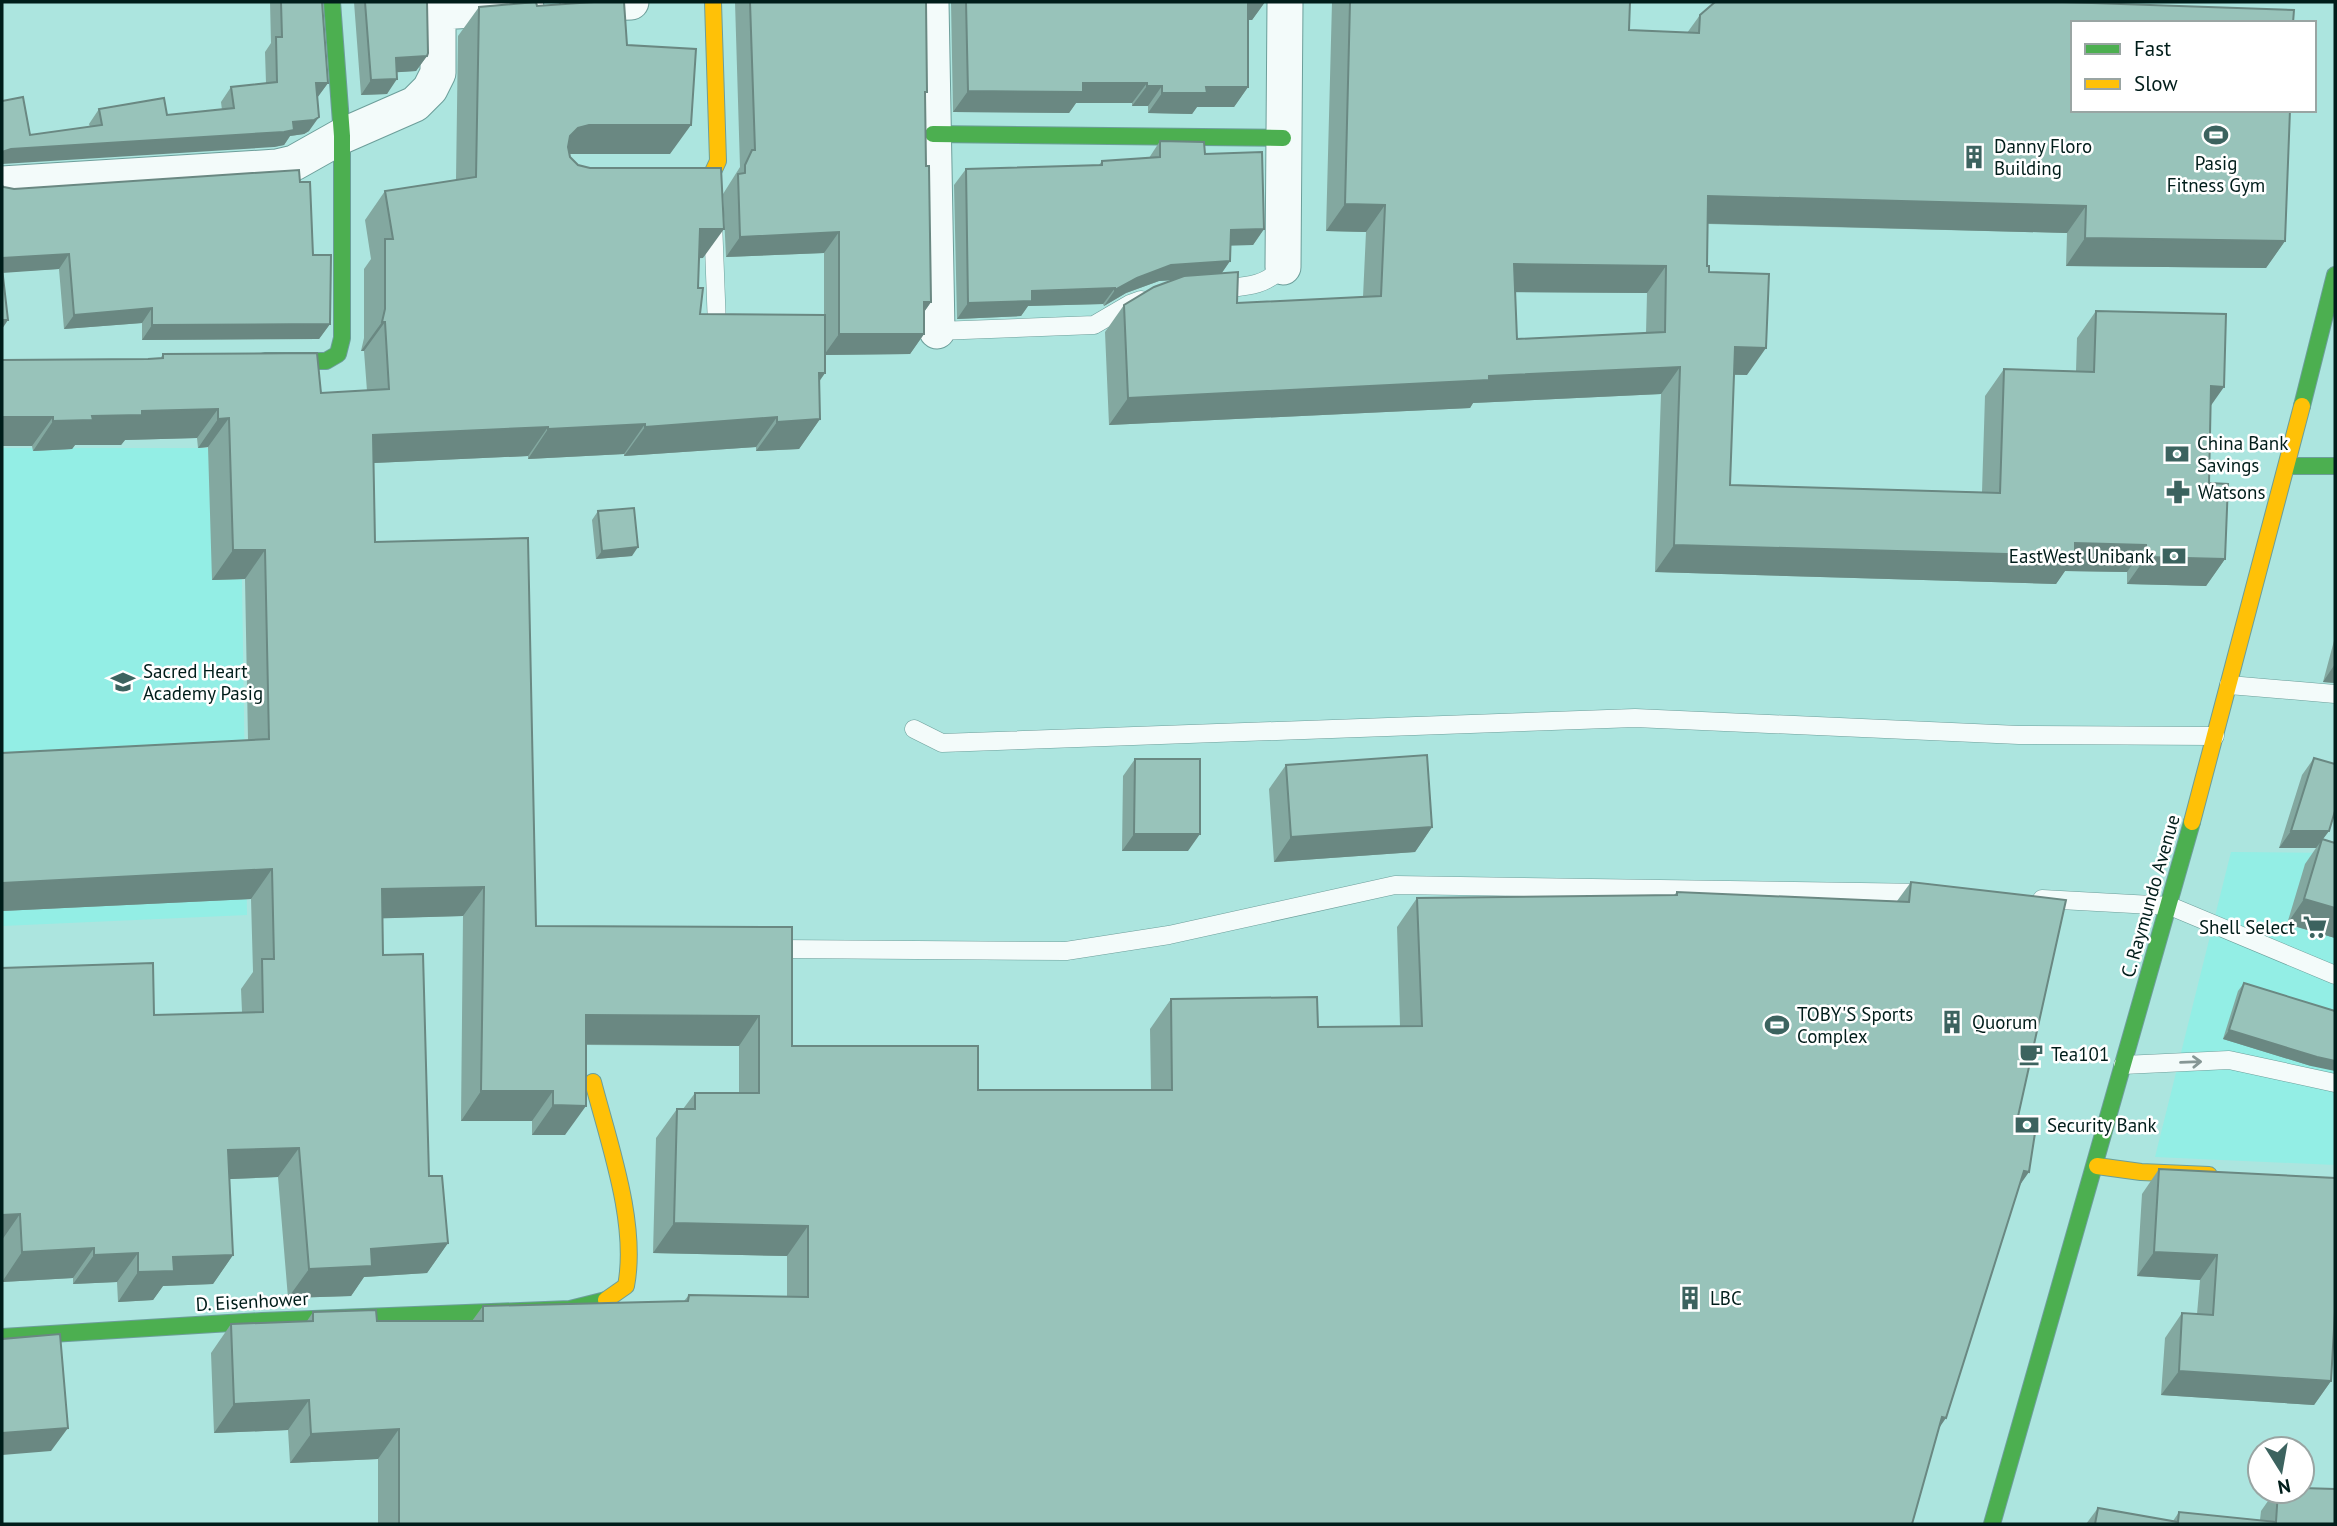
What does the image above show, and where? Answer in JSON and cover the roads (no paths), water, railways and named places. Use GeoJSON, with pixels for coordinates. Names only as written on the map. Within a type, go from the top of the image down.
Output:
{"type":"FeatureCollection","features":[{"type":"Feature","properties":{"kind":"street"},"geometry":{"type":"LineString","coordinates":[[245,361],[326,361],[338,354],[342,338],[342,136],[332,2]]}},
{"type":"Feature","properties":{"kind":"street"},"geometry":{"type":"LineString","coordinates":[[2,184],[277,167],[294,163],[342,136],[415,104],[430,89],[438,73],[438,7],[631,2]]}},
{"type":"Feature","properties":{"kind":"street"},"geometry":{"type":"LineString","coordinates":[[647,176],[712,190],[718,161],[713,2]]}},
{"type":"Feature","properties":{"kind":"street"},"geometry":{"type":"LineString","coordinates":[[931,2],[937,331]]}},
{"type":"Feature","properties":{"kind":"street"},"geometry":{"type":"LineString","coordinates":[[1283,267],[1285,2]]}},
{"type":"Feature","properties":{"kind":"street"},"geometry":{"type":"LineString","coordinates":[[933,134],[1240,135],[1283,138]]}},
{"type":"Feature","properties":{"kind":"street","name":"C. Raymundo Avenue"},"geometry":{"type":"LineString","coordinates":[[1992,1524],[2170,906],[2335,275]]}},
{"type":"Feature","properties":{"kind":"street"},"geometry":{"type":"LineString","coordinates":[[2287,466],[2335,466]]}},
{"type":"Feature","properties":{"kind":"street","name":"D. Eisenhower"},"geometry":{"type":"LineString","coordinates":[[2,1337],[262,1321],[570,1309],[608,1300],[626,1286],[630,1266],[624,1196],[593,1082]]}},
{"type":"Feature","properties":{"kind":"street"},"geometry":{"type":"LineString","coordinates":[[2096,1166],[2141,1172],[2224,1176]]}},
{"type":"Feature","properties":{"kind":"lane"},"geometry":{"type":"LineString","coordinates":[[712,190],[717,326]]}},
{"type":"Feature","properties":{"kind":"lane"},"geometry":{"type":"LineString","coordinates":[[1202,290],[1252,286],[1272,279],[1283,267]]}},
{"type":"Feature","properties":{"kind":"lane"},"geometry":{"type":"LineString","coordinates":[[937,331],[1094,325],[1130,304],[1152,296]]}},
{"type":"Feature","properties":{"kind":"lane"},"geometry":{"type":"LineString","coordinates":[[2229,685],[2335,694]]}},
{"type":"Feature","properties":{"kind":"lane"},"geometry":{"type":"LineString","coordinates":[[914,729],[942,743],[1635,718],[2019,735],[2215,736]]}},
{"type":"Feature","properties":{"kind":"lane"},"geometry":{"type":"LineString","coordinates":[[779,949],[1066,951],[1169,935],[1395,885],[1894,891],[1949,894]]}},
{"type":"Feature","properties":{"kind":"lane"},"geometry":{"type":"LineString","coordinates":[[2018,898],[2170,906],[2335,975]]}},
{"type":"Feature","properties":{"kind":"lane"},"geometry":{"type":"LineString","coordinates":[[2123,1065],[2229,1060],[2335,1083]]}},
{"type":"Feature","properties":{"kind":"place","name":"Pasig Fitness Gym"},"geometry":{"type":"Point","coordinates":[2216,135]}},
{"type":"Feature","properties":{"kind":"place","name":"Danny Floro Building"},"geometry":{"type":"Point","coordinates":[1974,157]}},
{"type":"Feature","properties":{"kind":"place","name":"China Bank Savings"},"geometry":{"type":"Point","coordinates":[2177,454]}},
{"type":"Feature","properties":{"kind":"place","name":"Watsons"},"geometry":{"type":"Point","coordinates":[2178,492]}},
{"type":"Feature","properties":{"kind":"place","name":"EastWest Unibank"},"geometry":{"type":"Point","coordinates":[2174,556]}},
{"type":"Feature","properties":{"kind":"place","name":"Sacred Heart Academy Pasig"},"geometry":{"type":"Point","coordinates":[123,682]}},
{"type":"Feature","properties":{"kind":"place","name":"Shell Select"},"geometry":{"type":"Point","coordinates":[2315,927]}},
{"type":"Feature","properties":{"kind":"place","name":"Quorum"},"geometry":{"type":"Point","coordinates":[1952,1022]}},
{"type":"Feature","properties":{"kind":"place","name":"TOBY'S Sports Complex"},"geometry":{"type":"Point","coordinates":[1777,1025]}},
{"type":"Feature","properties":{"kind":"place","name":"Tea101"},"geometry":{"type":"Point","coordinates":[2031,1054]}},
{"type":"Feature","properties":{"kind":"place","name":"Security Bank"},"geometry":{"type":"Point","coordinates":[2027,1125]}},
{"type":"Feature","properties":{"kind":"place","name":"LBC"},"geometry":{"type":"Point","coordinates":[1690,1298]}}]}
